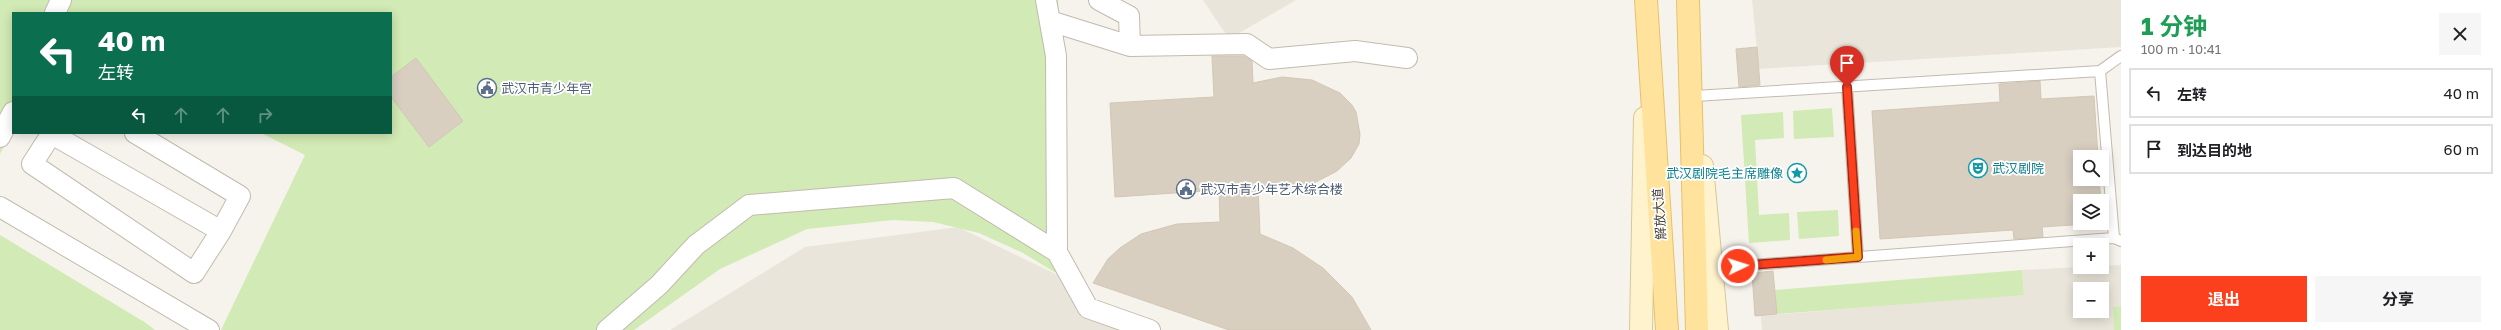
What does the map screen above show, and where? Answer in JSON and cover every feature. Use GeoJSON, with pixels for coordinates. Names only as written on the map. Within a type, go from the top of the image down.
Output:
{"type":"FeatureCollection","features":[{"type":"Feature","properties":{"kind":"main road","name":"解放大道"},"geometry":{"type":"LineString","coordinates":[[1646,0],[1667,330]]}},
{"type":"Feature","properties":{"kind":"main road"},"geometry":{"type":"LineString","coordinates":[[1688,0],[1695,96],[1717,330]]}},
{"type":"Feature","properties":{"kind":"main road","name":"解放大道"},"geometry":{"type":"LineString","coordinates":[[1641,330],[1647,26]]}},
{"type":"Feature","properties":{"kind":"main road"},"geometry":{"type":"LineString","coordinates":[[1691,50],[1697,330]]}},
{"type":"Feature","properties":{"kind":"street"},"geometry":{"type":"LineString","coordinates":[[55,12],[61,0]]}},
{"type":"Feature","properties":{"kind":"street"},"geometry":{"type":"LineString","coordinates":[[1046,0],[1056,56],[1057,252],[1088,308],[1150,330]]}},
{"type":"Feature","properties":{"kind":"street"},"geometry":{"type":"LineString","coordinates":[[1099,0],[1129,16],[1130,46]]}},
{"type":"Feature","properties":{"kind":"street"},"geometry":{"type":"LineString","coordinates":[[1050,21],[1130,46],[1247,44],[1270,60],[1355,51],[1406,58]]}},
{"type":"Feature","properties":{"kind":"street"},"geometry":{"type":"LineString","coordinates":[[0,137],[12,114]]}},
{"type":"Feature","properties":{"kind":"street"},"geometry":{"type":"LineString","coordinates":[[50,134],[32,164],[194,274],[240,196],[137,134]]}},
{"type":"Feature","properties":{"kind":"street"},"geometry":{"type":"LineString","coordinates":[[53,134],[221,230]]}},
{"type":"Feature","properties":{"kind":"street"},"geometry":{"type":"LineString","coordinates":[[606,330],[658,286],[696,245],[749,205],[954,188],[1057,252]]}},
{"type":"Feature","properties":{"kind":"street"},"geometry":{"type":"LineString","coordinates":[[0,207],[209,330]]}},
{"type":"Feature","properties":{"kind":"lane"},"geometry":{"type":"LineString","coordinates":[[1695,96],[2100,71],[2121,56]]}},
{"type":"Feature","properties":{"kind":"lane"},"geometry":{"type":"LineString","coordinates":[[1711,268],[2117,240],[2100,71]]}},
{"type":"Feature","properties":{"kind":"lane"},"geometry":{"type":"LineString","coordinates":[[1847,87],[1858,257]]}},
{"type":"Feature","properties":{"kind":"shaded area"},"geometry":{"type":"Polygon","coordinates":[[[1203,0],[1296,0],[1229,39],[1203,0]]]}},
{"type":"Feature","properties":{"kind":"shaded area"},"geometry":{"type":"Polygon","coordinates":[[[1752,0],[2121,0],[2121,47],[1759,69],[1752,0]]]}},
{"type":"Feature","properties":{"kind":"shaded area"},"geometry":{"type":"Polygon","coordinates":[[[958,227],[1066,279],[1088,308],[1150,330],[670,330],[805,247],[958,227]]]}},
{"type":"Feature","properties":{"kind":"shaded area"},"geometry":{"type":"Polygon","coordinates":[[[2121,265],[2121,306],[2113,307],[2114,330],[1762,330],[1761,316],[2024,294],[2022,270],[2073,267],[2073,274],[2109,274],[2109,266],[2121,265]]]}},
{"type":"Feature","properties":{"kind":"green space"},"geometry":{"type":"Polygon","coordinates":[[[0,0],[1058,0],[1061,47],[1066,279],[1023,253],[979,233],[933,222],[893,220],[807,229],[720,269],[634,330],[221,330],[305,155],[263,134],[392,134],[392,12],[12,12],[12,132],[0,154],[0,0]]]}},
{"type":"Feature","properties":{"kind":"green space"},"geometry":{"type":"Polygon","coordinates":[[[1832,108],[1834,137],[1794,139],[1793,111],[1832,108]]]}},
{"type":"Feature","properties":{"kind":"green space"},"geometry":{"type":"Polygon","coordinates":[[[1783,112],[1784,138],[1755,140],[1759,215],[1789,213],[1790,240],[1749,243],[1741,115],[1783,112]]]}},
{"type":"Feature","properties":{"kind":"green space"},"geometry":{"type":"Polygon","coordinates":[[[1838,210],[1839,236],[1799,239],[1797,212],[1838,210]]]}},
{"type":"Feature","properties":{"kind":"green space"},"geometry":{"type":"Polygon","coordinates":[[[0,235],[146,323],[155,330],[0,330],[0,235]]]}},
{"type":"Feature","properties":{"kind":"green space"},"geometry":{"type":"Polygon","coordinates":[[[2022,270],[2024,295],[1777,314],[1775,290],[2022,270]]]}},
{"type":"Feature","properties":{"kind":"green space"},"geometry":{"type":"Polygon","coordinates":[[[2121,306],[2121,330],[2114,330],[2113,307],[2121,306]]]}},
{"type":"Feature","properties":{"kind":"building"},"geometry":{"type":"Polygon","coordinates":[[[1757,47],[1760,85],[1739,87],[1736,49],[1757,47]]]}},
{"type":"Feature","properties":{"kind":"building","name":"武汉市青少年艺术综合楼"},"geometry":{"type":"Polygon","coordinates":[[[1212,56],[1244,56],[1252,61],[1253,83],[1282,77],[1312,80],[1340,93],[1352,105],[1356,112],[1360,134],[1359,144],[1351,158],[1337,171],[1310,185],[1289,188],[1258,186],[1260,234],[1293,248],[1323,268],[1352,297],[1371,330],[1229,330],[1093,283],[1108,259],[1120,248],[1141,234],[1177,224],[1220,222],[1219,190],[1115,197],[1110,103],[1214,97],[1212,56]]]}},
{"type":"Feature","properties":{"kind":"building"},"geometry":{"type":"Polygon","coordinates":[[[416,58],[463,121],[429,147],[392,98],[392,76],[416,58]]]}},
{"type":"Feature","properties":{"kind":"building","name":"武汉剧院"},"geometry":{"type":"Polygon","coordinates":[[[2040,81],[2041,99],[2094,96],[2098,150],[2073,150],[2073,186],[2100,186],[2100,194],[2073,194],[2073,225],[2042,227],[2043,237],[2014,239],[2013,230],[1880,239],[1872,111],[2000,102],[1999,84],[2040,81]]]}},
{"type":"Feature","properties":{"kind":"building"},"geometry":{"type":"Polygon","coordinates":[[[1773,271],[1777,314],[1755,316],[1752,273],[1773,271]]]}},
{"type":"Feature","properties":{"kind":"slow traffic"},"geometry":{"type":"LineString","coordinates":[[1826,260],[1858,257],[1856,231]]}},
{"type":"Feature","properties":{"kind":"place","name":"武汉市青少年宫"},"geometry":{"type":"Point","coordinates":[487,88]}},
{"type":"Feature","properties":{"kind":"place","name":"武汉剧院"},"geometry":{"type":"Point","coordinates":[1978,168]}},
{"type":"Feature","properties":{"kind":"place","name":"武汉剧院毛主席雕像"},"geometry":{"type":"Point","coordinates":[1797,173]}},
{"type":"Feature","properties":{"kind":"place","name":"武汉市青少年艺术综合楼"},"geometry":{"type":"Point","coordinates":[1186,189]}},
{"type":"Feature","properties":{"kind":"route"},"geometry":{"type":"LineString","coordinates":[[1738,266],[1858,257],[1847,87]]}}]}
